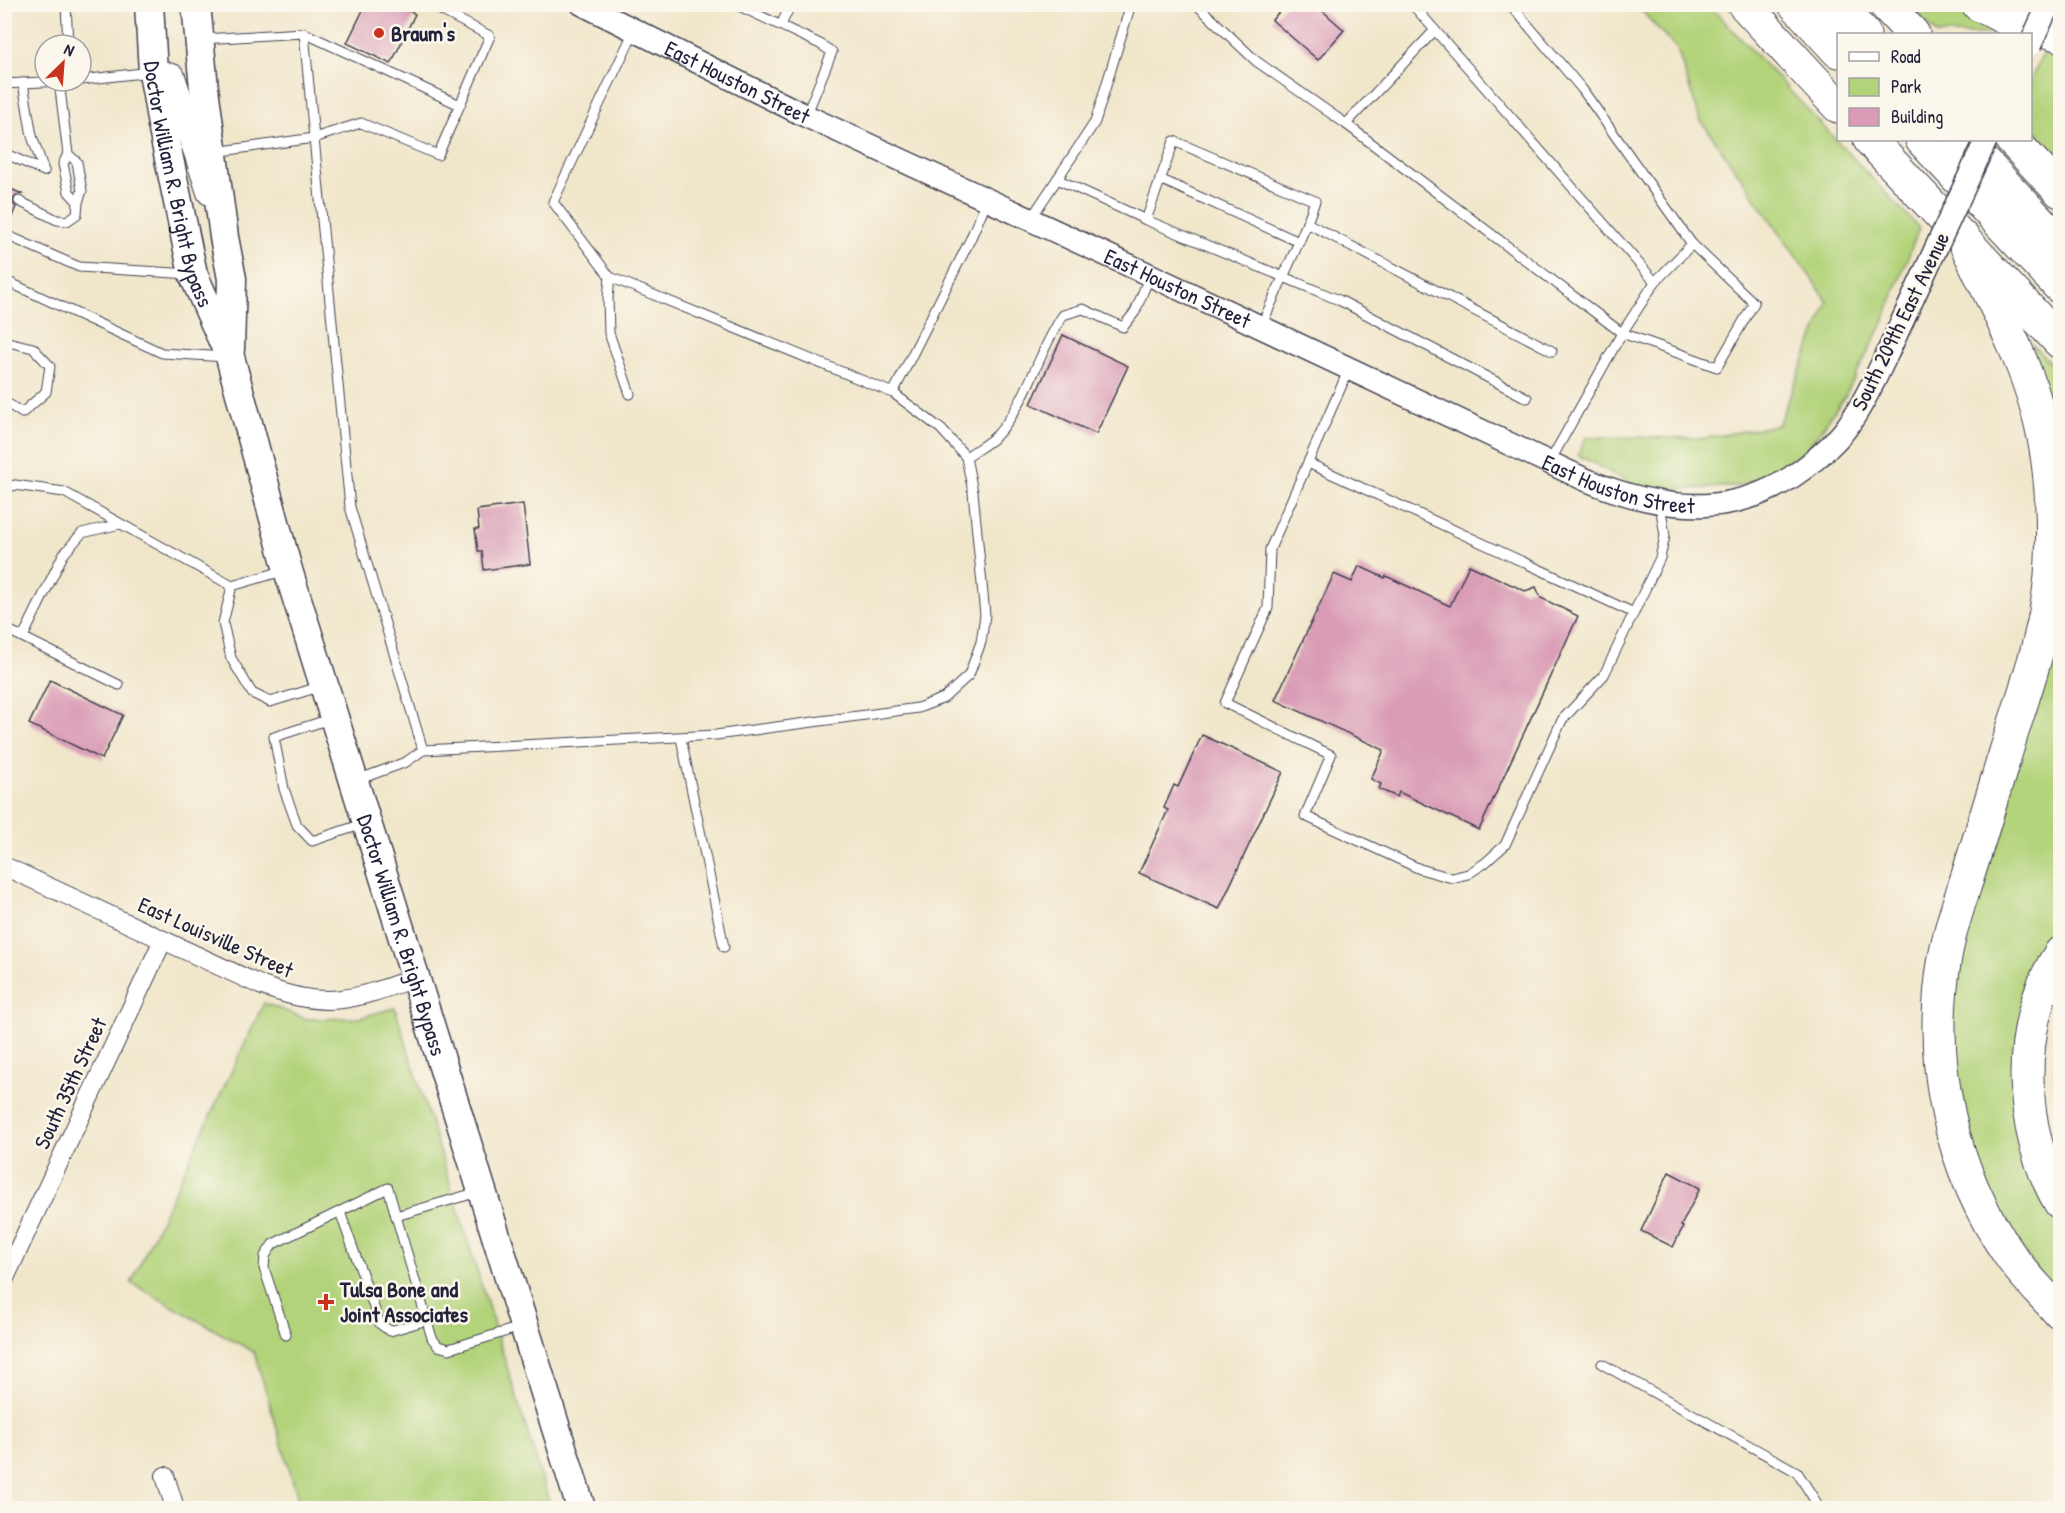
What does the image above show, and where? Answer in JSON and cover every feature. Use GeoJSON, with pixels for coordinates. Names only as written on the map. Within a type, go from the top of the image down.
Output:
{"type":"FeatureCollection","features":[{"type":"Feature","properties":{"kind":"highway"},"geometry":{"type":"LineString","coordinates":[[1744,4],[1837,104]]}},
{"type":"Feature","properties":{"kind":"highway"},"geometry":{"type":"LineString","coordinates":[[1795,4],[1837,49]]}},
{"type":"Feature","properties":{"kind":"highway"},"geometry":{"type":"LineString","coordinates":[[1836,4],[1863,33]]}},
{"type":"Feature","properties":{"kind":"highway"},"geometry":{"type":"LineString","coordinates":[[1885,4],[1912,33]]}},
{"type":"Feature","properties":{"kind":"highway"},"geometry":{"type":"LineString","coordinates":[[1978,4],[2005,18],[2061,35]]}},
{"type":"Feature","properties":{"kind":"highway"},"geometry":{"type":"LineString","coordinates":[[1871,141],[2061,342]]}},
{"type":"Feature","properties":{"kind":"highway"},"geometry":{"type":"LineString","coordinates":[[1923,141],[2061,287]]}},
{"type":"Feature","properties":{"kind":"highway"},"geometry":{"type":"LineString","coordinates":[[1964,141],[2061,243]]}},
{"type":"Feature","properties":{"kind":"highway"},"geometry":{"type":"LineString","coordinates":[[2013,141],[2061,191]]}},
{"type":"Feature","properties":{"kind":"highway"},"geometry":{"type":"LineString","coordinates":[[1963,238],[2017,353],[2038,411],[2053,489],[2052,562],[2043,633],[1945,956],[1939,1003],[1938,1050],[1951,1129],[1966,1177],[1985,1216],[2012,1259],[2061,1313]]}},
{"type":"Feature","properties":{"kind":"highway"},"geometry":{"type":"LineString","coordinates":[[2061,954],[2050,969],[2035,1011],[2028,1061],[2028,1108],[2039,1157],[2061,1202]]}},
{"type":"Feature","properties":{"kind":"main road","name":"Doctor William R. Bright Bypass"},"geometry":{"type":"LineString","coordinates":[[149,4],[153,72],[167,154],[193,274],[230,357],[288,570],[417,977],[581,1509]]}},
{"type":"Feature","properties":{"kind":"main road","name":"Doctor William R. Bright Bypass"},"geometry":{"type":"LineString","coordinates":[[196,4],[224,237],[232,279],[230,357]]}},
{"type":"Feature","properties":{"kind":"main road"},"geometry":{"type":"LineString","coordinates":[[153,72],[172,77],[224,237]]}},
{"type":"Feature","properties":{"kind":"street"},"geometry":{"type":"LineString","coordinates":[[2032,43],[2049,4]]}},
{"type":"Feature","properties":{"kind":"street","name":"East Houston Street"},"geometry":{"type":"LineString","coordinates":[[596,8],[634,31],[806,116],[1608,490],[1632,498],[1685,506],[1727,503],[1758,495],[1786,482]]}},
{"type":"Feature","properties":{"kind":"street","name":"South 209th East Avenue"},"geometry":{"type":"LineString","coordinates":[[1786,482],[1833,443],[1848,426],[1860,407],[1986,141]]}},
{"type":"Feature","properties":{"kind":"street","name":"East Louisville Street"},"geometry":{"type":"LineString","coordinates":[[4,866],[285,996],[304,1000],[347,999],[369,994],[417,977]]}},
{"type":"Feature","properties":{"kind":"street","name":"South 35th Street"},"geometry":{"type":"LineString","coordinates":[[4,1280],[163,940]]}},
{"type":"Feature","properties":{"kind":"street"},"geometry":{"type":"LineString","coordinates":[[165,1476],[175,1509]]}},
{"type":"Feature","properties":{"kind":"lane"},"geometry":{"type":"LineString","coordinates":[[66,4],[67,33]]}},
{"type":"Feature","properties":{"kind":"lane"},"geometry":{"type":"LineString","coordinates":[[213,152],[314,138],[361,123],[438,155],[490,36],[429,4]]}},
{"type":"Feature","properties":{"kind":"lane"},"geometry":{"type":"LineString","coordinates":[[735,4],[832,52],[806,116]]}},
{"type":"Feature","properties":{"kind":"lane"},"geometry":{"type":"LineString","coordinates":[[781,25],[791,4]]}},
{"type":"Feature","properties":{"kind":"lane"},"geometry":{"type":"LineString","coordinates":[[1030,219],[1095,122],[1131,4]]}},
{"type":"Feature","properties":{"kind":"lane"},"geometry":{"type":"LineString","coordinates":[[1196,4],[1256,61],[1346,124],[1622,333],[1717,367],[1754,303],[1692,244],[1582,89],[1510,4]]}},
{"type":"Feature","properties":{"kind":"lane"},"geometry":{"type":"LineString","coordinates":[[1412,4],[1655,282]]}},
{"type":"Feature","properties":{"kind":"lane"},"geometry":{"type":"LineString","coordinates":[[1346,124],[1435,30]]}},
{"type":"Feature","properties":{"kind":"lane"},"geometry":{"type":"LineString","coordinates":[[355,781],[406,762],[423,750],[681,738],[918,708],[944,699],[969,675],[981,642],[985,615],[973,492],[966,457],[941,429],[893,393],[610,277],[553,202],[634,31]]}},
{"type":"Feature","properties":{"kind":"lane"},"geometry":{"type":"LineString","coordinates":[[304,33],[350,507],[423,750]]}},
{"type":"Feature","properties":{"kind":"lane"},"geometry":{"type":"LineString","coordinates":[[199,39],[304,33],[460,105]]}},
{"type":"Feature","properties":{"kind":"lane"},"geometry":{"type":"LineString","coordinates":[[93,79],[153,72]]}},
{"type":"Feature","properties":{"kind":"lane"},"geometry":{"type":"LineString","coordinates":[[4,84],[33,82]]}},
{"type":"Feature","properties":{"kind":"lane"},"geometry":{"type":"LineString","coordinates":[[4,153],[44,171],[32,136],[23,83]]}},
{"type":"Feature","properties":{"kind":"lane"},"geometry":{"type":"LineString","coordinates":[[19,201],[57,219],[67,221],[77,214],[78,202],[69,192],[63,164],[68,154],[61,93]]}},
{"type":"Feature","properties":{"kind":"lane"},"geometry":{"type":"LineString","coordinates":[[1146,220],[1174,141],[1316,201],[1261,327]]}},
{"type":"Feature","properties":{"kind":"lane"},"geometry":{"type":"LineString","coordinates":[[1057,179],[1146,220],[1339,300],[1527,398]]}},
{"type":"Feature","properties":{"kind":"lane"},"geometry":{"type":"LineString","coordinates":[[1160,179],[1299,243]]}},
{"type":"Feature","properties":{"kind":"lane"},"geometry":{"type":"LineString","coordinates":[[893,393],[970,240],[987,200]]}},
{"type":"Feature","properties":{"kind":"lane"},"geometry":{"type":"LineString","coordinates":[[1306,223],[1552,351]]}},
{"type":"Feature","properties":{"kind":"lane"},"geometry":{"type":"LineString","coordinates":[[4,234],[79,267],[193,274]]}},
{"type":"Feature","properties":{"kind":"lane"},"geometry":{"type":"LineString","coordinates":[[1549,463],[1622,333],[1655,282],[1692,244]]}},
{"type":"Feature","properties":{"kind":"lane"},"geometry":{"type":"LineString","coordinates":[[966,457],[996,435],[1017,407],[1063,315],[1083,309],[1124,327],[1135,312],[1150,275]]}},
{"type":"Feature","properties":{"kind":"lane"},"geometry":{"type":"LineString","coordinates":[[610,277],[609,333],[630,394]]}},
{"type":"Feature","properties":{"kind":"lane"},"geometry":{"type":"LineString","coordinates":[[4,280],[162,353],[230,357]]}},
{"type":"Feature","properties":{"kind":"lane"},"geometry":{"type":"LineString","coordinates":[[4,341],[33,348],[50,366],[45,393],[22,413],[4,401]]}},
{"type":"Feature","properties":{"kind":"lane"},"geometry":{"type":"LineString","coordinates":[[1349,369],[1270,549],[1268,608],[1225,703],[1331,755],[1305,816],[1420,869],[1452,878],[1468,874],[1485,863],[1505,845],[1562,720],[1605,675],[1660,558],[1665,536],[1660,503]]}},
{"type":"Feature","properties":{"kind":"lane"},"geometry":{"type":"LineString","coordinates":[[1308,463],[1634,613]]}},
{"type":"Feature","properties":{"kind":"lane"},"geometry":{"type":"LineString","coordinates":[[4,489],[15,485],[64,492],[232,586],[288,570]]}},
{"type":"Feature","properties":{"kind":"lane"},"geometry":{"type":"LineString","coordinates":[[23,637],[63,555],[81,533],[120,524]]}},
{"type":"Feature","properties":{"kind":"lane"},"geometry":{"type":"LineString","coordinates":[[232,586],[223,623],[231,658],[252,693],[270,702],[325,685]]}},
{"type":"Feature","properties":{"kind":"lane"},"geometry":{"type":"LineString","coordinates":[[4,628],[119,685]]}},
{"type":"Feature","properties":{"kind":"lane"},"geometry":{"type":"LineString","coordinates":[[335,717],[274,737],[284,789],[297,825],[312,841],[368,822]]}},
{"type":"Feature","properties":{"kind":"lane"},"geometry":{"type":"LineString","coordinates":[[681,738],[724,947]]}},
{"type":"Feature","properties":{"kind":"lane"},"geometry":{"type":"LineString","coordinates":[[286,1335],[264,1268],[265,1256],[273,1244],[388,1188],[432,1338],[438,1346],[449,1349],[525,1326]]}},
{"type":"Feature","properties":{"kind":"lane"},"geometry":{"type":"LineString","coordinates":[[396,1216],[483,1190]]}},
{"type":"Feature","properties":{"kind":"lane"},"geometry":{"type":"LineString","coordinates":[[340,1212],[380,1324],[390,1331],[427,1320]]}},
{"type":"Feature","properties":{"kind":"lane"},"geometry":{"type":"LineString","coordinates":[[1602,1364],[1797,1472],[1816,1502],[1815,1509]]}},
{"type":"Feature","properties":{"kind":"green space"},"geometry":{"type":"Polygon","coordinates":[[[1636,5],[1709,5],[1919,228],[1882,325],[1845,396],[1806,451],[1742,486],[1645,491],[1578,455],[1586,437],[1705,438],[1778,425],[1828,302],[1700,119],[1677,49],[1636,5]]]}},
{"type":"Feature","properties":{"kind":"green space"},"geometry":{"type":"Polygon","coordinates":[[[1909,5],[1956,5],[2013,33],[1936,33],[1909,5]]]}},
{"type":"Feature","properties":{"kind":"green space"},"geometry":{"type":"Polygon","coordinates":[[[2050,41],[2060,44],[2060,159],[2032,126],[2032,76],[2050,41]]]}},
{"type":"Feature","properties":{"kind":"green space"},"geometry":{"type":"Polygon","coordinates":[[[2032,344],[2060,374],[2060,457],[2032,344]]]}},
{"type":"Feature","properties":{"kind":"green space"},"geometry":{"type":"Polygon","coordinates":[[[2060,595],[2060,932],[2041,960],[2026,1153],[2052,1217],[2060,1226],[2060,1303],[2003,1222],[1969,1156],[1948,1032],[1953,965],[2060,595]]]}},
{"type":"Feature","properties":{"kind":"green space"},"geometry":{"type":"Polygon","coordinates":[[[264,1003],[307,1019],[358,1018],[395,1008],[551,1508],[301,1508],[254,1352],[131,1283],[264,1003]]]}},
{"type":"Feature","properties":{"kind":"green space"},"geometry":{"type":"Polygon","coordinates":[[[2060,1082],[2060,1159],[2053,1139],[2060,1082]]]}},
{"type":"Feature","properties":{"kind":"building","name":"Braum's"},"geometry":{"type":"Polygon","coordinates":[[[366,4],[396,4],[415,14],[391,64],[347,43],[366,4]]]}},
{"type":"Feature","properties":{"kind":"building"},"geometry":{"type":"Polygon","coordinates":[[[1286,4],[1315,4],[1344,30],[1318,60],[1272,20],[1286,4]]]}},
{"type":"Feature","properties":{"kind":"building"},"geometry":{"type":"Polygon","coordinates":[[[4,186],[22,194],[16,195],[13,199],[16,207],[7,228],[4,227],[4,186]]]}},
{"type":"Feature","properties":{"kind":"building"},"geometry":{"type":"Polygon","coordinates":[[[1063,335],[1128,366],[1096,434],[1031,404],[1063,335]]]}},
{"type":"Feature","properties":{"kind":"building"},"geometry":{"type":"Polygon","coordinates":[[[523,504],[530,564],[484,570],[482,551],[478,551],[475,529],[479,529],[477,510],[523,504]]]}},
{"type":"Feature","properties":{"kind":"building"},"geometry":{"type":"Polygon","coordinates":[[[1469,565],[1525,591],[1536,587],[1541,598],[1578,616],[1479,830],[1399,792],[1397,797],[1379,789],[1381,784],[1371,779],[1384,750],[1275,700],[1334,574],[1352,582],[1359,566],[1450,606],[1469,565]]]}},
{"type":"Feature","properties":{"kind":"building"},"geometry":{"type":"Polygon","coordinates":[[[50,680],[123,715],[102,759],[29,724],[50,680]]]}},
{"type":"Feature","properties":{"kind":"building"},"geometry":{"type":"Polygon","coordinates":[[[1202,735],[1283,772],[1219,909],[1139,873],[1168,810],[1164,808],[1174,785],[1178,787],[1202,735]]]}},
{"type":"Feature","properties":{"kind":"building"},"geometry":{"type":"Polygon","coordinates":[[[1669,1172],[1700,1188],[1673,1247],[1641,1231],[1669,1172]]]}},
{"type":"Feature","properties":{"kind":"place","name":"Braum's"},"geometry":{"type":"Point","coordinates":[379,33]}},
{"type":"Feature","properties":{"kind":"place","name":"Tulsa Bone and Joint Associates"},"geometry":{"type":"Point","coordinates":[326,1302]}}]}
